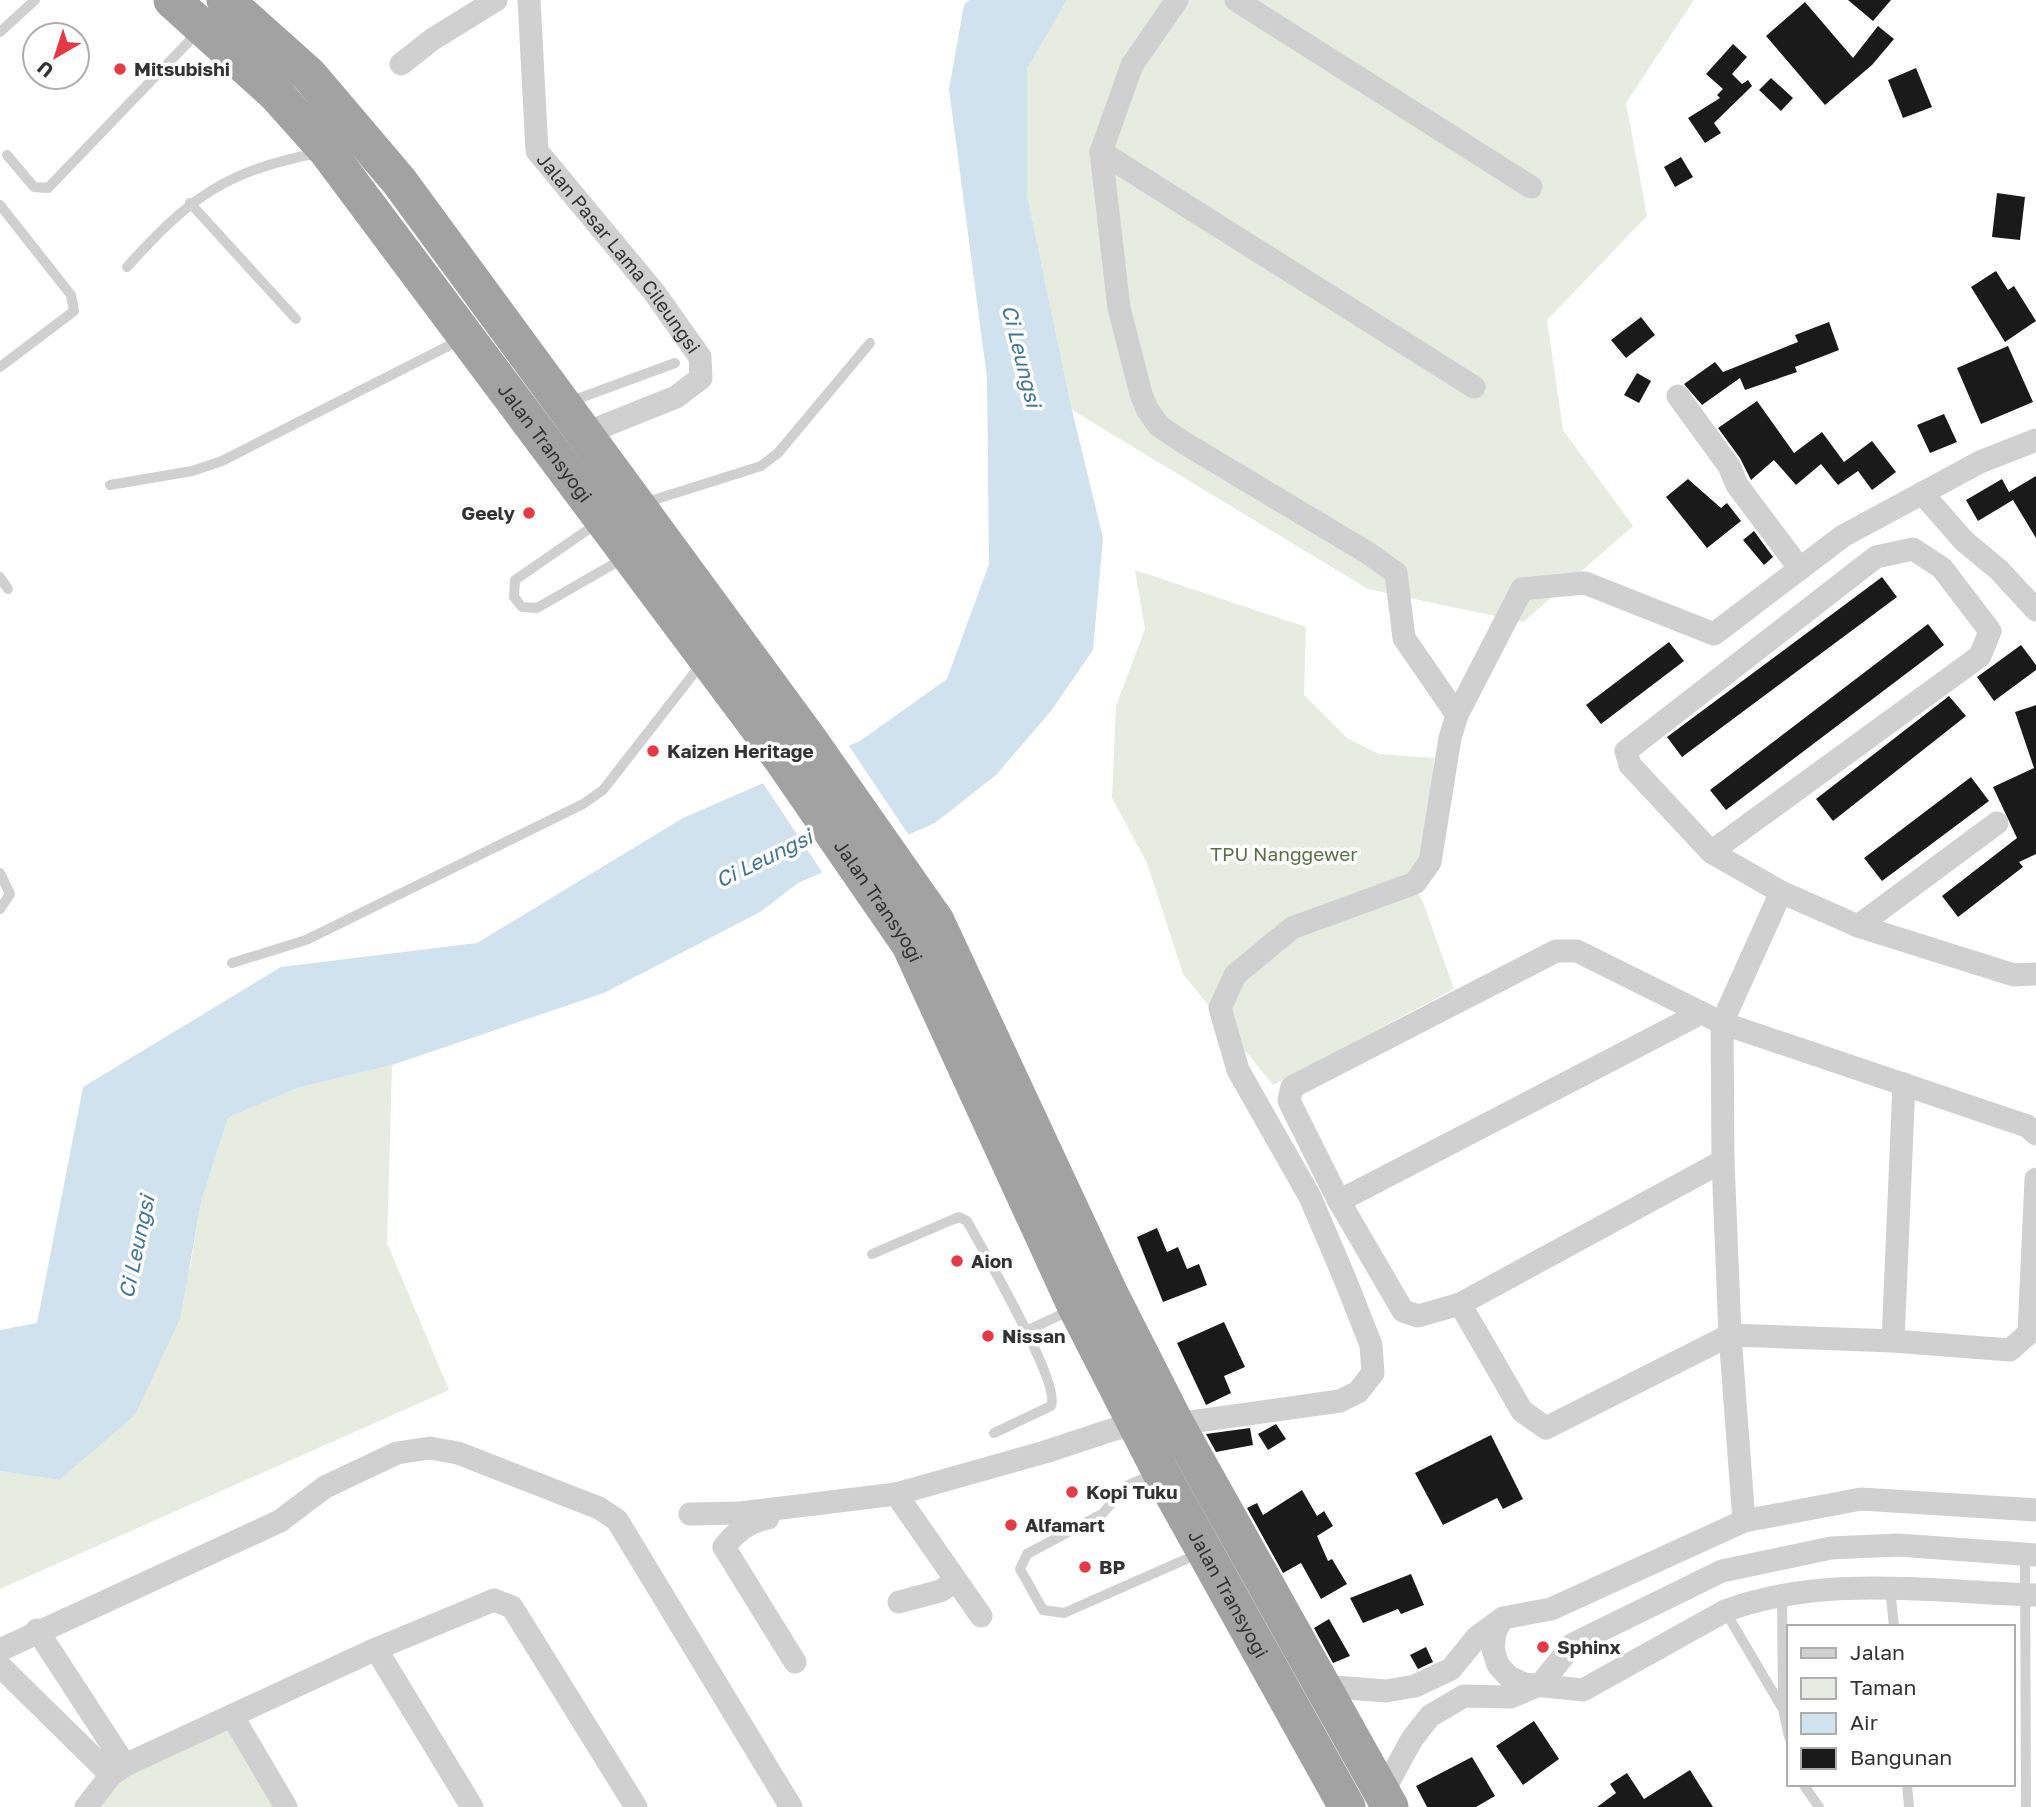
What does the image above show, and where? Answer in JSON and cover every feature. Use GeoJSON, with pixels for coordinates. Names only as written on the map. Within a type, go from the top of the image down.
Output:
{"type":"FeatureCollection","features":[{"type":"Feature","properties":{"kind":"highway","name":"Jalan Transyogi"},"geometry":{"type":"LineString","coordinates":[[172,0],[214,14],[309,75],[399,181],[586,433],[796,749],[886,875],[936,921],[1109,1292],[1176,1424],[1386,1801]]}},
{"type":"Feature","properties":{"kind":"highway","name":"Jalan Transyogi"},"geometry":{"type":"LineString","coordinates":[[214,14],[276,94],[327,151],[706,658],[796,749]]}},
{"type":"Feature","properties":{"kind":"highway","name":"Jalan Transyogi"},"geometry":{"type":"LineString","coordinates":[[886,875],[922,968],[1076,1307],[1160,1471],[1347,1807]]}},
{"type":"Feature","properties":{"kind":"street"},"geometry":{"type":"LineString","coordinates":[[401,64],[496,0]]}},
{"type":"Feature","properties":{"kind":"street","name":"Jalan Pasar Lama Cileungsi"},"geometry":{"type":"LineString","coordinates":[[529,0],[537,150],[654,292],[700,358],[701,377],[676,397],[586,433]]}},
{"type":"Feature","properties":{"kind":"street"},"geometry":{"type":"LineString","coordinates":[[1177,0],[1132,65],[1101,152],[1119,308],[1147,409],[1158,426],[1368,553],[1396,573],[1404,638],[1457,715]]}},
{"type":"Feature","properties":{"kind":"street"},"geometry":{"type":"LineString","coordinates":[[1236,0],[1531,187]]}},
{"type":"Feature","properties":{"kind":"street"},"geometry":{"type":"LineString","coordinates":[[1101,152],[1474,387]]}},
{"type":"Feature","properties":{"kind":"street"},"geometry":{"type":"LineString","coordinates":[[1678,396],[1729,466],[1737,485],[1800,569]]}},
{"type":"Feature","properties":{"kind":"street"},"geometry":{"type":"LineString","coordinates":[[1176,1424],[1340,1401],[1358,1392],[1373,1373],[1371,1345],[1340,1267],[1310,1197],[1238,1070],[1220,1008],[1235,975],[1292,928],[1415,883],[1430,862],[1450,738],[1457,715],[1522,589],[1585,583],[1714,634],[1843,536],[1980,462],[2036,440]]}},
{"type":"Feature","properties":{"kind":"street"},"geometry":{"type":"LineString","coordinates":[[1922,492],[1964,541],[1999,569],[2036,610]]}},
{"type":"Feature","properties":{"kind":"street"},"geometry":{"type":"LineString","coordinates":[[1712,852],[1980,656],[1990,631],[1942,568],[1913,549],[1876,557],[1626,751],[1630,765],[1712,852],[1781,892],[1858,926],[2014,975],[2036,974]]}},
{"type":"Feature","properties":{"kind":"street"},"geometry":{"type":"LineString","coordinates":[[1858,926],[1997,823]]}},
{"type":"Feature","properties":{"kind":"street"},"geometry":{"type":"LineString","coordinates":[[1744,1521],[1730,1335],[1723,1161],[1722,1023],[1781,892]]}},
{"type":"Feature","properties":{"kind":"street"},"geometry":{"type":"LineString","coordinates":[[1723,1161],[1460,1304],[1418,1316],[1403,1311],[1339,1201],[1289,1100],[1292,1087],[1556,951],[1577,951],[1722,1023],[2028,1126],[2036,1134]]}},
{"type":"Feature","properties":{"kind":"street"},"geometry":{"type":"LineString","coordinates":[[1339,1201],[1701,1013]]}},
{"type":"Feature","properties":{"kind":"street"},"geometry":{"type":"LineString","coordinates":[[1893,1341],[1904,1084]]}},
{"type":"Feature","properties":{"kind":"street"},"geometry":{"type":"LineString","coordinates":[[1460,1304],[1522,1411],[1546,1428],[1730,1335],[1893,1341],[2002,1352],[2025,1340],[2029,1333],[2036,1179]]}},
{"type":"Feature","properties":{"kind":"street"},"geometry":{"type":"LineString","coordinates":[[795,1662],[724,1547],[736,1532],[756,1520],[796,1513],[889,1504],[1136,1422]]}},
{"type":"Feature","properties":{"kind":"street"},"geometry":{"type":"LineString","coordinates":[[0,1650],[37,1630],[280,1521],[325,1487],[397,1453],[430,1448],[458,1453],[598,1508],[617,1520],[791,1807]]}},
{"type":"Feature","properties":{"kind":"street"},"geometry":{"type":"LineString","coordinates":[[1322,1686],[1386,1691],[1415,1686],[1451,1669],[1477,1637],[1503,1618],[1551,1609],[1744,1521],[1861,1499],[2036,1510]]}},
{"type":"Feature","properties":{"kind":"street"},"geometry":{"type":"LineString","coordinates":[[690,1514],[740,1513],[901,1500]]}},
{"type":"Feature","properties":{"kind":"street"},"geometry":{"type":"LineString","coordinates":[[901,1500],[981,1616]]}},
{"type":"Feature","properties":{"kind":"street"},"geometry":{"type":"LineString","coordinates":[[1386,1801],[1412,1739],[1430,1716],[1464,1696],[1511,1698],[1541,1684],[1573,1644],[1611,1623],[1722,1571],[1831,1548],[1898,1545],[2031,1555]]}},
{"type":"Feature","properties":{"kind":"street"},"geometry":{"type":"LineString","coordinates":[[899,1602],[940,1591],[956,1581]]}},
{"type":"Feature","properties":{"kind":"street"},"geometry":{"type":"LineString","coordinates":[[1596,1588],[1611,1623]]}},
{"type":"Feature","properties":{"kind":"street"},"geometry":{"type":"LineString","coordinates":[[1503,1618],[1495,1632],[1493,1649],[1498,1665],[1509,1677],[1524,1684],[1583,1690],[1725,1611],[1782,1597],[1841,1588],[2029,1595]]}},
{"type":"Feature","properties":{"kind":"street"},"geometry":{"type":"LineString","coordinates":[[86,1807],[118,1770],[376,1649],[494,1601],[512,1607],[636,1807]]}},
{"type":"Feature","properties":{"kind":"street"},"geometry":{"type":"LineString","coordinates":[[37,1630],[118,1770]]}},
{"type":"Feature","properties":{"kind":"street"},"geometry":{"type":"LineString","coordinates":[[376,1649],[472,1807]]}},
{"type":"Feature","properties":{"kind":"street"},"geometry":{"type":"LineString","coordinates":[[0,1666],[118,1770]]}},
{"type":"Feature","properties":{"kind":"street"},"geometry":{"type":"LineString","coordinates":[[1415,1686],[1430,1716]]}},
{"type":"Feature","properties":{"kind":"street"},"geometry":{"type":"LineString","coordinates":[[233,1717],[286,1807]]}},
{"type":"Feature","properties":{"kind":"lane"},"geometry":{"type":"LineString","coordinates":[[0,32],[36,0]]}},
{"type":"Feature","properties":{"kind":"lane"},"geometry":{"type":"LineString","coordinates":[[7,155],[34,187],[48,188],[214,14]]}},
{"type":"Feature","properties":{"kind":"lane"},"geometry":{"type":"LineString","coordinates":[[127,267],[190,203],[256,169],[327,151]]}},
{"type":"Feature","properties":{"kind":"lane"},"geometry":{"type":"LineString","coordinates":[[190,203],[296,319]]}},
{"type":"Feature","properties":{"kind":"lane"},"geometry":{"type":"LineString","coordinates":[[0,205],[71,295],[74,311],[0,367]]}},
{"type":"Feature","properties":{"kind":"lane"},"geometry":{"type":"LineString","coordinates":[[110,485],[192,471],[222,461],[466,337]]}},
{"type":"Feature","properties":{"kind":"lane"},"geometry":{"type":"LineString","coordinates":[[636,505],[761,466],[778,453],[870,343]]}},
{"type":"Feature","properties":{"kind":"lane"},"geometry":{"type":"LineString","coordinates":[[565,404],[675,363]]}},
{"type":"Feature","properties":{"kind":"lane"},"geometry":{"type":"LineString","coordinates":[[589,530],[515,580],[514,597],[522,607],[537,608],[630,554]]}},
{"type":"Feature","properties":{"kind":"lane"},"geometry":{"type":"LineString","coordinates":[[0,577],[8,589]]}},
{"type":"Feature","properties":{"kind":"lane"},"geometry":{"type":"LineString","coordinates":[[232,963],[306,940],[583,804],[603,790],[706,658]]}},
{"type":"Feature","properties":{"kind":"lane"},"geometry":{"type":"LineString","coordinates":[[0,873],[10,894],[0,909]]}},
{"type":"Feature","properties":{"kind":"lane"},"geometry":{"type":"LineString","coordinates":[[872,1254],[954,1219],[964,1219],[1026,1331],[1054,1394],[1051,1406],[994,1433]]}},
{"type":"Feature","properties":{"kind":"lane"},"geometry":{"type":"LineString","coordinates":[[1026,1331],[1076,1307]]}},
{"type":"Feature","properties":{"kind":"lane"},"geometry":{"type":"LineString","coordinates":[[1160,1471],[1128,1485],[1102,1514],[1027,1554],[1020,1569],[1043,1610],[1064,1613],[1206,1551]]}},
{"type":"Feature","properties":{"kind":"lane"},"geometry":{"type":"LineString","coordinates":[[2026,1807],[2031,1555]]}},
{"type":"Feature","properties":{"kind":"lane"},"geometry":{"type":"LineString","coordinates":[[1890,1588],[1894,1625]]}},
{"type":"Feature","properties":{"kind":"lane"},"geometry":{"type":"LineString","coordinates":[[1782,1597],[1783,1709],[1787,1728]]}},
{"type":"Feature","properties":{"kind":"lane"},"geometry":{"type":"LineString","coordinates":[[1725,1611],[1783,1709]]}},
{"type":"Feature","properties":{"kind":"lane"},"geometry":{"type":"LineString","coordinates":[[1804,1786],[1819,1807]]}},
{"type":"Feature","properties":{"kind":"lane"},"geometry":{"type":"LineString","coordinates":[[1907,1786],[1909,1807]]}},
{"type":"Feature","properties":{"kind":"green space"},"geometry":{"type":"Polygon","coordinates":[[[1067,0],[1694,0],[1626,103],[1647,216],[1547,320],[1563,430],[1633,526],[1523,622],[1368,589],[1072,410],[1027,195],[1027,69],[1067,0]]]}},
{"type":"Feature","properties":{"kind":"green space","name":"TPU Nanggewer"},"geometry":{"type":"Polygon","coordinates":[[[1135,570],[1306,627],[1304,695],[1347,738],[1379,754],[1434,758],[1429,838],[1413,885],[1423,902],[1454,989],[1273,1085],[1183,974],[1147,863],[1112,798],[1116,706],[1145,629],[1135,570]]]}},
{"type":"Feature","properties":{"kind":"green space"},"geometry":{"type":"Polygon","coordinates":[[[392,1065],[387,1243],[449,1390],[0,1589],[0,1471],[59,1480],[190,1268],[202,1198],[228,1118],[297,1088],[392,1065]]]}},
{"type":"Feature","properties":{"kind":"green space"},"geometry":{"type":"Polygon","coordinates":[[[229,1727],[281,1807],[90,1807],[109,1782],[229,1727]]]}},
{"type":"Feature","properties":{"kind":"water","name":"Ci Leungsi"},"geometry":{"type":"Polygon","coordinates":[[[969,0],[1067,0],[1027,69],[1027,195],[1072,410],[1103,538],[1093,650],[1051,711],[996,775],[935,823],[798,883],[760,912],[604,993],[392,1065],[297,1088],[228,1118],[202,1198],[180,1319],[135,1415],[59,1480],[0,1471],[0,1330],[37,1323],[83,1087],[281,967],[477,943],[683,818],[860,741],[947,679],[989,564],[987,378],[949,89],[964,5],[969,0]]]}},
{"type":"Feature","properties":{"kind":"pier"},"geometry":{"type":"Polygon","coordinates":[[[847,743],[910,837],[870,855],[806,761],[847,743]]]}},
{"type":"Feature","properties":{"kind":"pier"},"geometry":{"type":"Polygon","coordinates":[[[801,763],[865,857],[824,875],[761,780],[801,763]]]}},
{"type":"Feature","properties":{"kind":"building"},"geometry":{"type":"Polygon","coordinates":[[[1848,0],[1891,0],[1873,21],[1848,0]]]}},
{"type":"Feature","properties":{"kind":"building"},"geometry":{"type":"Polygon","coordinates":[[[1805,2],[1853,58],[1878,26],[1894,39],[1872,65],[1825,105],[1766,36],[1805,2]]]}},
{"type":"Feature","properties":{"kind":"building"},"geometry":{"type":"Polygon","coordinates":[[[1733,44],[1747,57],[1732,74],[1742,84],[1748,80],[1752,86],[1714,123],[1721,133],[1705,143],[1688,118],[1720,98],[1717,95],[1723,89],[1706,74],[1733,44]]]}},
{"type":"Feature","properties":{"kind":"building"},"geometry":{"type":"Polygon","coordinates":[[[1916,68],[1932,107],[1903,118],[1888,80],[1916,68]]]}},
{"type":"Feature","properties":{"kind":"building"},"geometry":{"type":"Polygon","coordinates":[[[1771,78],[1793,98],[1781,111],[1759,90],[1771,78]]]}},
{"type":"Feature","properties":{"kind":"building"},"geometry":{"type":"Polygon","coordinates":[[[1681,157],[1693,177],[1675,187],[1664,167],[1681,157]]]}},
{"type":"Feature","properties":{"kind":"building"},"geometry":{"type":"Polygon","coordinates":[[[1997,193],[2025,197],[2020,240],[1992,237],[1997,193]]]}},
{"type":"Feature","properties":{"kind":"building"},"geometry":{"type":"Polygon","coordinates":[[[1996,271],[2008,290],[2014,286],[2036,321],[2005,342],[1971,287],[1996,271]]]}},
{"type":"Feature","properties":{"kind":"building"},"geometry":{"type":"Polygon","coordinates":[[[1641,317],[1655,335],[1626,358],[1611,340],[1641,317]]]}},
{"type":"Feature","properties":{"kind":"building"},"geometry":{"type":"Polygon","coordinates":[[[1829,322],[1839,350],[1795,367],[1797,372],[1745,390],[1740,378],[1702,405],[1684,384],[1715,362],[1723,372],[1798,342],[1795,335],[1829,322]]]}},
{"type":"Feature","properties":{"kind":"building"},"geometry":{"type":"Polygon","coordinates":[[[2008,346],[2033,402],[1981,424],[1957,368],[2008,346]]]}},
{"type":"Feature","properties":{"kind":"building"},"geometry":{"type":"Polygon","coordinates":[[[1637,373],[1651,381],[1639,403],[1624,395],[1637,373]]]}},
{"type":"Feature","properties":{"kind":"building"},"geometry":{"type":"Polygon","coordinates":[[[1757,401],[1794,453],[1822,432],[1844,462],[1872,441],[1896,472],[1872,490],[1858,471],[1838,485],[1821,464],[1796,485],[1774,460],[1751,480],[1740,458],[1718,428],[1757,401]]]}},
{"type":"Feature","properties":{"kind":"building"},"geometry":{"type":"Polygon","coordinates":[[[1944,414],[1957,442],[1930,453],[1917,425],[1944,414]]]}},
{"type":"Feature","properties":{"kind":"building"},"geometry":{"type":"Polygon","coordinates":[[[2036,476],[2036,538],[2013,500],[1978,521],[1966,500],[2002,479],[2009,492],[2036,476]]]}},
{"type":"Feature","properties":{"kind":"building"},"geometry":{"type":"Polygon","coordinates":[[[1688,479],[1721,508],[1727,503],[1741,521],[1707,548],[1666,497],[1688,479]]]}},
{"type":"Feature","properties":{"kind":"building"},"geometry":{"type":"Polygon","coordinates":[[[1754,531],[1773,557],[1764,565],[1743,540],[1754,531]]]}},
{"type":"Feature","properties":{"kind":"building"},"geometry":{"type":"Polygon","coordinates":[[[1882,577],[1897,597],[1682,757],[1667,737],[1882,577]]]}},
{"type":"Feature","properties":{"kind":"building"},"geometry":{"type":"Polygon","coordinates":[[[1928,624],[1944,645],[1726,810],[1710,790],[1928,624]]]}},
{"type":"Feature","properties":{"kind":"building"},"geometry":{"type":"Polygon","coordinates":[[[1669,642],[1684,661],[1601,724],[1586,705],[1669,642]]]}},
{"type":"Feature","properties":{"kind":"building"},"geometry":{"type":"Polygon","coordinates":[[[2021,645],[2036,665],[2036,670],[1994,701],[1977,677],[2021,645]]]}},
{"type":"Feature","properties":{"kind":"building"},"geometry":{"type":"Polygon","coordinates":[[[1949,696],[1966,716],[1833,821],[1816,799],[1949,696]]]}},
{"type":"Feature","properties":{"kind":"building"},"geometry":{"type":"Polygon","coordinates":[[[2036,705],[2036,854],[2019,862],[2023,867],[1958,917],[1942,896],[2017,838],[1993,787],[2034,768],[2015,712],[2036,705]]]}},
{"type":"Feature","properties":{"kind":"building"},"geometry":{"type":"Polygon","coordinates":[[[1971,777],[1989,801],[1882,881],[1864,858],[1971,777]]]}},
{"type":"Feature","properties":{"kind":"building"},"geometry":{"type":"Polygon","coordinates":[[[1157,1228],[1167,1252],[1178,1247],[1187,1269],[1199,1264],[1207,1285],[1163,1302],[1137,1237],[1157,1228]]]}},
{"type":"Feature","properties":{"kind":"building"},"geometry":{"type":"Polygon","coordinates":[[[1224,1322],[1245,1367],[1224,1376],[1231,1393],[1206,1405],[1177,1343],[1224,1322]]]}},
{"type":"Feature","properties":{"kind":"building"},"geometry":{"type":"Polygon","coordinates":[[[1276,1424],[1286,1439],[1268,1450],[1258,1434],[1276,1424]]]}},
{"type":"Feature","properties":{"kind":"building"},"geometry":{"type":"Polygon","coordinates":[[[1250,1428],[1253,1445],[1216,1452],[1206,1434],[1250,1428]]]}},
{"type":"Feature","properties":{"kind":"building"},"geometry":{"type":"Polygon","coordinates":[[[1491,1435],[1523,1499],[1503,1509],[1497,1498],[1443,1525],[1415,1473],[1491,1435]]]}},
{"type":"Feature","properties":{"kind":"building"},"geometry":{"type":"Polygon","coordinates":[[[1302,1490],[1317,1516],[1324,1511],[1333,1526],[1317,1536],[1328,1561],[1332,1559],[1347,1584],[1321,1599],[1301,1563],[1283,1573],[1247,1508],[1257,1503],[1263,1515],[1302,1490]]]}},
{"type":"Feature","properties":{"kind":"building"},"geometry":{"type":"Polygon","coordinates":[[[1411,1574],[1424,1605],[1401,1614],[1398,1609],[1363,1623],[1350,1598],[1411,1574]]]}},
{"type":"Feature","properties":{"kind":"building"},"geometry":{"type":"Polygon","coordinates":[[[1329,1619],[1350,1656],[1333,1663],[1314,1628],[1329,1619]]]}},
{"type":"Feature","properties":{"kind":"building"},"geometry":{"type":"Polygon","coordinates":[[[1426,1647],[1433,1662],[1418,1669],[1410,1655],[1426,1647]]]}},
{"type":"Feature","properties":{"kind":"building"},"geometry":{"type":"Polygon","coordinates":[[[1534,1721],[1559,1759],[1523,1785],[1496,1746],[1534,1721]]]}},
{"type":"Feature","properties":{"kind":"building"},"geometry":{"type":"Polygon","coordinates":[[[1472,1757],[1495,1796],[1476,1807],[1427,1807],[1416,1786],[1472,1757]]]}},
{"type":"Feature","properties":{"kind":"building"},"geometry":{"type":"Polygon","coordinates":[[[1690,1770],[1713,1807],[1597,1807],[1616,1793],[1610,1784],[1627,1773],[1644,1799],[1690,1770]]]}},
{"type":"Feature","properties":{"kind":"place","name":"Mitsubishi"},"geometry":{"type":"Point","coordinates":[120,69]}},
{"type":"Feature","properties":{"kind":"place","name":"Geely"},"geometry":{"type":"Point","coordinates":[529,513]}},
{"type":"Feature","properties":{"kind":"place","name":"Kaizen Heritage"},"geometry":{"type":"Point","coordinates":[653,751]}},
{"type":"Feature","properties":{"kind":"place","name":"Aion"},"geometry":{"type":"Point","coordinates":[957,1261]}},
{"type":"Feature","properties":{"kind":"place","name":"Nissan"},"geometry":{"type":"Point","coordinates":[988,1336]}},
{"type":"Feature","properties":{"kind":"place","name":"Kopi Tuku"},"geometry":{"type":"Point","coordinates":[1072,1492]}},
{"type":"Feature","properties":{"kind":"place","name":"Alfamart"},"geometry":{"type":"Point","coordinates":[1011,1525]}},
{"type":"Feature","properties":{"kind":"place","name":"BP"},"geometry":{"type":"Point","coordinates":[1085,1567]}},
{"type":"Feature","properties":{"kind":"place","name":"Sphinx"},"geometry":{"type":"Point","coordinates":[1543,1647]}}]}
